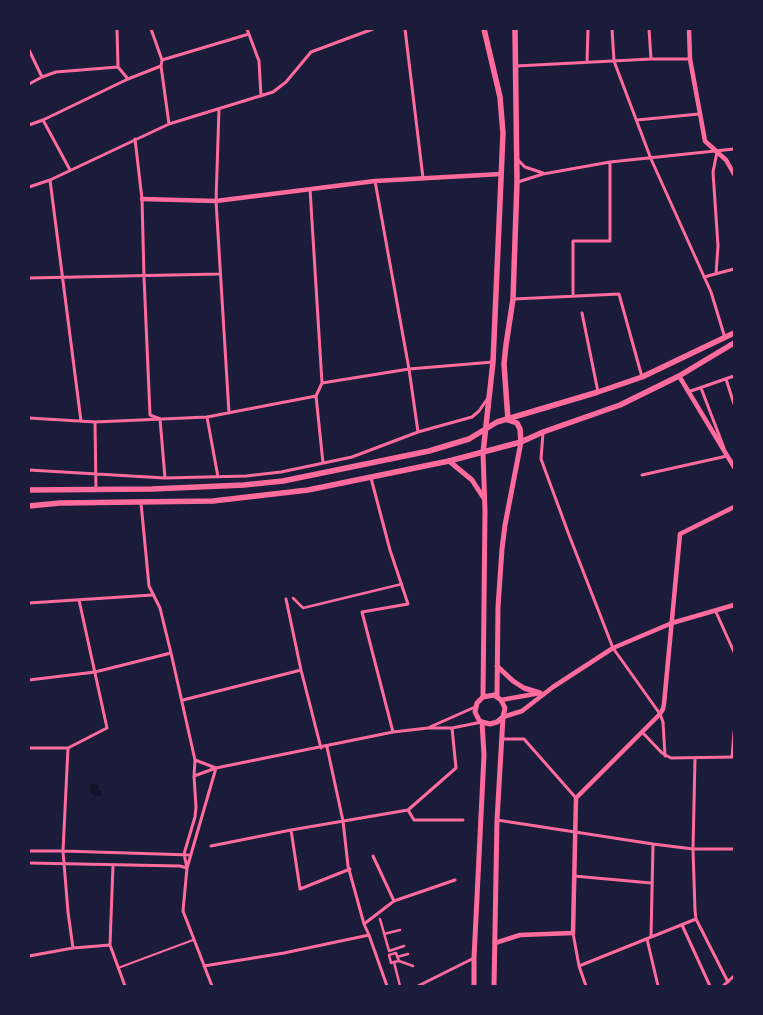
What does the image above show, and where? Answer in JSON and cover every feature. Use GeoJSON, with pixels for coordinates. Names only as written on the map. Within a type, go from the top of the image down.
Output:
{"type":"FeatureCollection","features":[{"type":"Feature","properties":{"kind":"main road"},"geometry":{"type":"LineString","coordinates":[[483,696],[483,453],[493,362],[503,133],[500,97],[484,29]]}},
{"type":"Feature","properties":{"kind":"main road"},"geometry":{"type":"LineString","coordinates":[[508,420],[504,364],[513,299],[517,182],[515,29]]}},
{"type":"Feature","properties":{"kind":"main road"},"geometry":{"type":"LineString","coordinates":[[29,490],[244,486],[283,481],[429,451],[469,439],[497,422],[642,377],[734,333]]}},
{"type":"Feature","properties":{"kind":"main road"},"geometry":{"type":"LineString","coordinates":[[29,506],[60,503],[213,501],[308,490],[450,462],[521,442],[543,432],[620,405],[679,376],[734,343]]}},
{"type":"Feature","properties":{"kind":"main road"},"geometry":{"type":"LineString","coordinates":[[494,986],[497,820],[505,708],[499,698],[497,666],[498,607],[505,525],[521,442],[517,423],[508,420]]}},
{"type":"Feature","properties":{"kind":"main road"},"geometry":{"type":"LineString","coordinates":[[450,462],[472,480],[484,498]]}},
{"type":"Feature","properties":{"kind":"main road"},"geometry":{"type":"LineString","coordinates":[[497,666],[513,681],[524,688],[540,693]]}},
{"type":"Feature","properties":{"kind":"main road"},"geometry":{"type":"LineString","coordinates":[[499,698],[490,695],[483,696],[476,703],[476,716],[482,722],[490,724],[497,722],[503,717]]}},
{"type":"Feature","properties":{"kind":"main road"},"geometry":{"type":"LineString","coordinates":[[474,986],[484,755],[482,722]]}},
{"type":"Feature","properties":{"kind":"street"},"geometry":{"type":"LineString","coordinates":[[117,29],[118,67],[128,79]]}},
{"type":"Feature","properties":{"kind":"street"},"geometry":{"type":"LineString","coordinates":[[151,29],[162,60],[161,66],[169,124]]}},
{"type":"Feature","properties":{"kind":"street"},"geometry":{"type":"LineString","coordinates":[[247,29],[259,60],[261,96]]}},
{"type":"Feature","properties":{"kind":"street"},"geometry":{"type":"LineString","coordinates":[[29,187],[50,180],[169,124],[273,92],[286,82],[311,52],[373,29]]}},
{"type":"Feature","properties":{"kind":"street"},"geometry":{"type":"LineString","coordinates":[[405,29],[424,178]]}},
{"type":"Feature","properties":{"kind":"street"},"geometry":{"type":"LineString","coordinates":[[587,62],[588,29]]}},
{"type":"Feature","properties":{"kind":"street"},"geometry":{"type":"LineString","coordinates":[[612,29],[614,60],[651,159],[711,292],[724,338]]}},
{"type":"Feature","properties":{"kind":"street"},"geometry":{"type":"LineString","coordinates":[[649,29],[652,59]]}},
{"type":"Feature","properties":{"kind":"street"},"geometry":{"type":"LineString","coordinates":[[689,29],[690,59],[705,141],[726,160],[734,174]]}},
{"type":"Feature","properties":{"kind":"street"},"geometry":{"type":"LineString","coordinates":[[162,60],[248,34]]}},
{"type":"Feature","properties":{"kind":"street"},"geometry":{"type":"LineString","coordinates":[[29,50],[42,77]]}},
{"type":"Feature","properties":{"kind":"street"},"geometry":{"type":"LineString","coordinates":[[515,66],[614,60],[690,59]]}},
{"type":"Feature","properties":{"kind":"street"},"geometry":{"type":"LineString","coordinates":[[29,125],[128,79],[161,66]]}},
{"type":"Feature","properties":{"kind":"street"},"geometry":{"type":"LineString","coordinates":[[29,84],[56,72],[118,67]]}},
{"type":"Feature","properties":{"kind":"street"},"geometry":{"type":"LineString","coordinates":[[220,109],[216,200],[219,274],[229,413]]}},
{"type":"Feature","properties":{"kind":"street"},"geometry":{"type":"LineString","coordinates":[[637,120],[699,114]]}},
{"type":"Feature","properties":{"kind":"street"},"geometry":{"type":"LineString","coordinates":[[43,120],[70,170]]}},
{"type":"Feature","properties":{"kind":"street"},"geometry":{"type":"LineString","coordinates":[[135,139],[142,199],[150,415],[160,419]]}},
{"type":"Feature","properties":{"kind":"street"},"geometry":{"type":"LineString","coordinates":[[517,182],[543,174],[610,162],[734,150]]}},
{"type":"Feature","properties":{"kind":"street"},"geometry":{"type":"LineString","coordinates":[[716,274],[718,246],[713,172],[717,152]]}},
{"type":"Feature","properties":{"kind":"street"},"geometry":{"type":"LineString","coordinates":[[517,159],[525,166],[543,174]]}},
{"type":"Feature","properties":{"kind":"street"},"geometry":{"type":"LineString","coordinates":[[573,296],[573,241],[610,241],[610,162]]}},
{"type":"Feature","properties":{"kind":"street"},"geometry":{"type":"LineString","coordinates":[[142,199],[216,200],[375,181],[501,174]]}},
{"type":"Feature","properties":{"kind":"street"},"geometry":{"type":"LineString","coordinates":[[50,180],[81,421]]}},
{"type":"Feature","properties":{"kind":"street"},"geometry":{"type":"LineString","coordinates":[[375,181],[409,369],[418,432]]}},
{"type":"Feature","properties":{"kind":"street"},"geometry":{"type":"LineString","coordinates":[[310,188],[322,384],[316,396],[323,463]]}},
{"type":"Feature","properties":{"kind":"street"},"geometry":{"type":"LineString","coordinates":[[704,277],[734,269]]}},
{"type":"Feature","properties":{"kind":"street"},"geometry":{"type":"LineString","coordinates":[[29,278],[219,274]]}},
{"type":"Feature","properties":{"kind":"street"},"geometry":{"type":"LineString","coordinates":[[513,299],[620,294],[642,377]]}},
{"type":"Feature","properties":{"kind":"street"},"geometry":{"type":"LineString","coordinates":[[582,313],[598,392]]}},
{"type":"Feature","properties":{"kind":"street"},"geometry":{"type":"LineString","coordinates":[[322,384],[409,369],[493,362]]}},
{"type":"Feature","properties":{"kind":"street"},"geometry":{"type":"LineString","coordinates":[[679,376],[734,467]]}},
{"type":"Feature","properties":{"kind":"street"},"geometry":{"type":"LineString","coordinates":[[688,392],[734,376]]}},
{"type":"Feature","properties":{"kind":"street"},"geometry":{"type":"LineString","coordinates":[[726,378],[734,404]]}},
{"type":"Feature","properties":{"kind":"street"},"geometry":{"type":"LineString","coordinates":[[701,388],[727,456]]}},
{"type":"Feature","properties":{"kind":"street"},"geometry":{"type":"LineString","coordinates":[[29,418],[96,422],[207,418],[316,396]]}},
{"type":"Feature","properties":{"kind":"street"},"geometry":{"type":"LineString","coordinates":[[29,470],[165,478],[218,477],[281,472],[352,457],[418,432],[472,417],[479,411],[489,396]]}},
{"type":"Feature","properties":{"kind":"street"},"geometry":{"type":"LineString","coordinates":[[207,418],[218,477]]}},
{"type":"Feature","properties":{"kind":"street"},"geometry":{"type":"LineString","coordinates":[[160,419],[165,478]]}},
{"type":"Feature","properties":{"kind":"street"},"geometry":{"type":"LineString","coordinates":[[96,422],[96,490]]}},
{"type":"Feature","properties":{"kind":"street"},"geometry":{"type":"LineString","coordinates":[[543,432],[541,459],[613,648],[660,714],[663,722],[665,756]]}},
{"type":"Feature","properties":{"kind":"street"},"geometry":{"type":"LineString","coordinates":[[642,476],[727,456]]}},
{"type":"Feature","properties":{"kind":"street"},"geometry":{"type":"LineString","coordinates":[[281,472],[283,481]]}},
{"type":"Feature","properties":{"kind":"street"},"geometry":{"type":"LineString","coordinates":[[371,478],[390,550],[408,604],[362,612],[393,732]]}},
{"type":"Feature","properties":{"kind":"street"},"geometry":{"type":"LineString","coordinates":[[141,503],[149,586],[160,608],[183,700],[195,760],[196,807],[195,817],[184,854],[187,868]]}},
{"type":"Feature","properties":{"kind":"street"},"geometry":{"type":"LineString","coordinates":[[586,986],[579,966],[573,933],[576,798],[660,714],[664,704],[680,534],[734,507]]}},
{"type":"Feature","properties":{"kind":"street"},"geometry":{"type":"LineString","coordinates":[[293,598],[302,608],[402,584]]}},
{"type":"Feature","properties":{"kind":"street"},"geometry":{"type":"LineString","coordinates":[[29,603],[152,595]]}},
{"type":"Feature","properties":{"kind":"street"},"geometry":{"type":"LineString","coordinates":[[286,599],[321,748]]}},
{"type":"Feature","properties":{"kind":"street"},"geometry":{"type":"LineString","coordinates":[[29,748],[68,748],[107,728],[79,600]]}},
{"type":"Feature","properties":{"kind":"street"},"geometry":{"type":"LineString","coordinates":[[503,717],[522,711],[546,692],[613,648],[672,624],[734,605]]}},
{"type":"Feature","properties":{"kind":"street"},"geometry":{"type":"LineString","coordinates":[[716,612],[734,652]]}},
{"type":"Feature","properties":{"kind":"street"},"geometry":{"type":"LineString","coordinates":[[29,680],[95,672],[171,653]]}},
{"type":"Feature","properties":{"kind":"street"},"geometry":{"type":"LineString","coordinates":[[183,700],[302,670]]}},
{"type":"Feature","properties":{"kind":"street"},"geometry":{"type":"LineString","coordinates":[[499,698],[546,692]]}},
{"type":"Feature","properties":{"kind":"street"},"geometry":{"type":"LineString","coordinates":[[428,728],[475,707]]}},
{"type":"Feature","properties":{"kind":"street"},"geometry":{"type":"LineString","coordinates":[[194,776],[216,768],[393,732],[428,728],[452,728],[482,722]]}},
{"type":"Feature","properties":{"kind":"street"},"geometry":{"type":"LineString","coordinates":[[211,846],[408,810],[456,768],[452,728]]}},
{"type":"Feature","properties":{"kind":"street"},"geometry":{"type":"LineString","coordinates":[[642,732],[665,756],[670,758],[733,757],[734,732]]}},
{"type":"Feature","properties":{"kind":"street"},"geometry":{"type":"LineString","coordinates":[[502,738],[524,739],[576,798]]}},
{"type":"Feature","properties":{"kind":"street"},"geometry":{"type":"LineString","coordinates":[[327,746],[343,821],[350,869],[364,924],[387,986]]}},
{"type":"Feature","properties":{"kind":"street"},"geometry":{"type":"LineString","coordinates":[[68,748],[62,851],[73,948]]}},
{"type":"Feature","properties":{"kind":"street"},"geometry":{"type":"LineString","coordinates":[[695,758],[693,849],[696,919],[728,982]]}},
{"type":"Feature","properties":{"kind":"street"},"geometry":{"type":"LineString","coordinates":[[195,760],[216,768]]}},
{"type":"Feature","properties":{"kind":"street"},"geometry":{"type":"LineString","coordinates":[[212,986],[183,911],[187,868],[216,768]]}},
{"type":"Feature","properties":{"kind":"street"},"geometry":{"type":"LineString","coordinates":[[408,810],[414,820],[463,820]]}},
{"type":"Feature","properties":{"kind":"street"},"geometry":{"type":"LineString","coordinates":[[497,820],[693,849],[734,849]]}},
{"type":"Feature","properties":{"kind":"street"},"geometry":{"type":"LineString","coordinates":[[291,830],[300,889],[350,869]]}},
{"type":"Feature","properties":{"kind":"street"},"geometry":{"type":"LineString","coordinates":[[651,937],[653,844]]}},
{"type":"Feature","properties":{"kind":"street"},"geometry":{"type":"LineString","coordinates":[[29,851],[191,855]]}},
{"type":"Feature","properties":{"kind":"street"},"geometry":{"type":"LineString","coordinates":[[373,856],[394,901]]}},
{"type":"Feature","properties":{"kind":"street"},"geometry":{"type":"LineString","coordinates":[[29,863],[64,862],[180,866],[187,868]]}},
{"type":"Feature","properties":{"kind":"street"},"geometry":{"type":"LineString","coordinates":[[113,865],[110,945],[125,986]]}},
{"type":"Feature","properties":{"kind":"street"},"geometry":{"type":"LineString","coordinates":[[574,876],[651,883]]}},
{"type":"Feature","properties":{"kind":"street"},"geometry":{"type":"LineString","coordinates":[[364,924],[394,901],[455,880]]}},
{"type":"Feature","properties":{"kind":"street"},"geometry":{"type":"LineString","coordinates":[[380,919],[384,940],[389,951],[396,953],[399,961]]}},
{"type":"Feature","properties":{"kind":"street"},"geometry":{"type":"LineString","coordinates":[[579,966],[696,919]]}},
{"type":"Feature","properties":{"kind":"street"},"geometry":{"type":"LineString","coordinates":[[682,925],[710,986]]}},
{"type":"Feature","properties":{"kind":"street"},"geometry":{"type":"LineString","coordinates":[[384,934],[400,930]]}},
{"type":"Feature","properties":{"kind":"street"},"geometry":{"type":"LineString","coordinates":[[495,943],[520,935],[573,933]]}},
{"type":"Feature","properties":{"kind":"street"},"geometry":{"type":"LineString","coordinates":[[204,966],[369,935]]}},
{"type":"Feature","properties":{"kind":"street"},"geometry":{"type":"LineString","coordinates":[[647,939],[658,986]]}},
{"type":"Feature","properties":{"kind":"street"},"geometry":{"type":"LineString","coordinates":[[29,956],[73,948],[110,945]]}},
{"type":"Feature","properties":{"kind":"street"},"geometry":{"type":"LineString","coordinates":[[404,946],[392,952],[389,955],[389,960],[391,963],[399,961],[413,966]]}},
{"type":"Feature","properties":{"kind":"street"},"geometry":{"type":"LineString","coordinates":[[398,957],[408,954]]}},
{"type":"Feature","properties":{"kind":"street"},"geometry":{"type":"LineString","coordinates":[[418,986],[474,958]]}},
{"type":"Feature","properties":{"kind":"street"},"geometry":{"type":"LineString","coordinates":[[394,962],[400,986]]}},
{"type":"Feature","properties":{"kind":"street"},"geometry":{"type":"LineString","coordinates":[[723,986],[734,976]]}},
{"type":"Feature","properties":{"kind":"lane"},"geometry":{"type":"LineString","coordinates":[[118,968],[193,940]]}},
{"type":"Feature","properties":{"kind":"shaded area"},"geometry":{"type":"Polygon","coordinates":[[[91,784],[99,785],[101,795],[94,797],[94,794],[90,794],[91,784]]]}}]}
